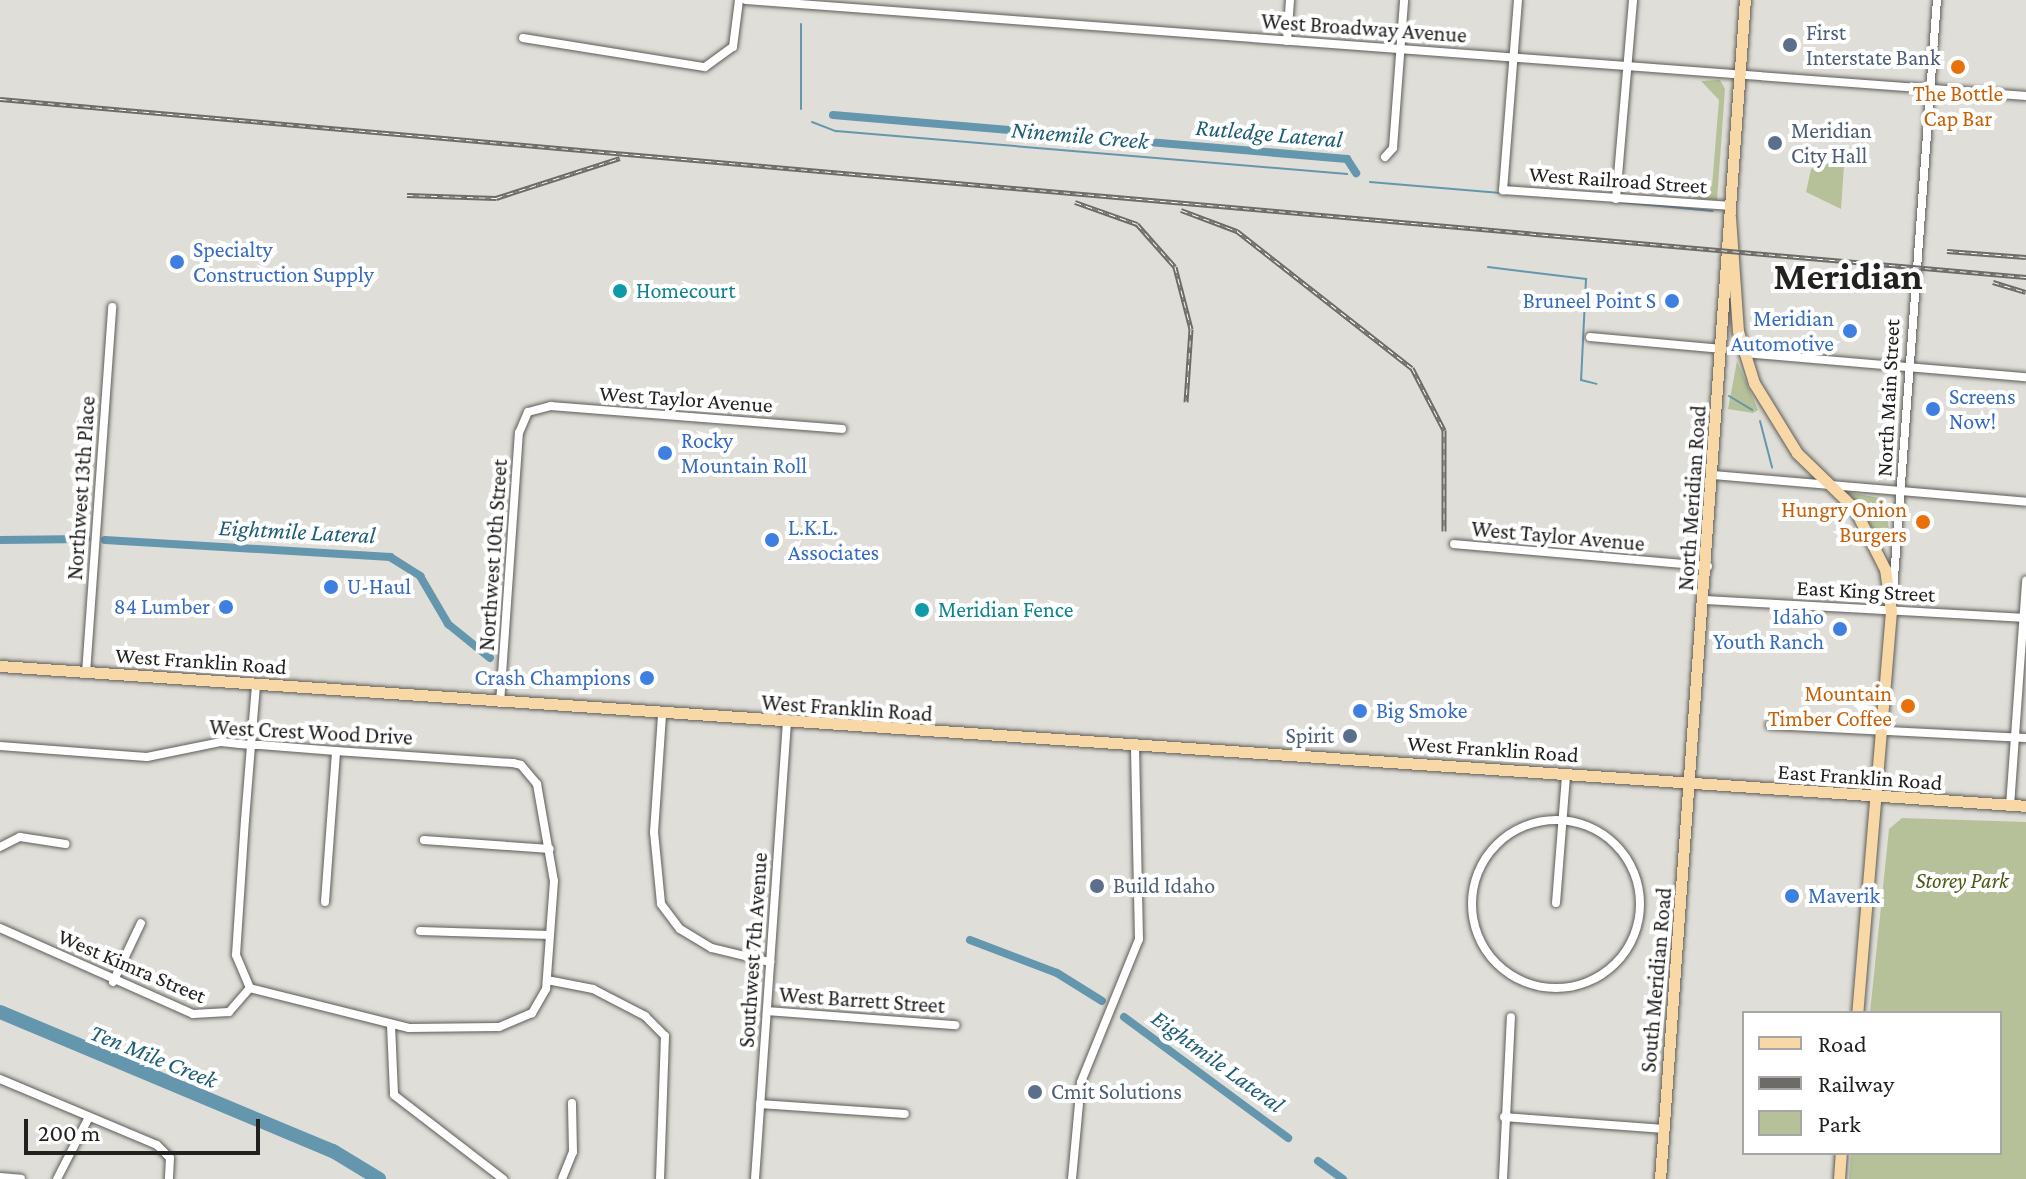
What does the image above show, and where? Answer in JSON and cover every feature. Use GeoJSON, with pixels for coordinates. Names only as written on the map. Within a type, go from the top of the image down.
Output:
{"type":"FeatureCollection","features":[{"type":"Feature","properties":{"kind":"main road","name":"North Meridian Road"},"geometry":{"type":"LineString","coordinates":[[1745,0],[1730,211],[1744,353],[1772,418],[1869,530],[1891,611]]}},
{"type":"Feature","properties":{"kind":"main road","name":"North Meridian Road"},"geometry":{"type":"LineString","coordinates":[[1691,784],[1722,349],[1723,233],[1730,211]]}},
{"type":"Feature","properties":{"kind":"main road","name":"North Main Street"},"geometry":{"type":"LineString","coordinates":[[1857,1011],[1891,611]]}},
{"type":"Feature","properties":{"kind":"main road","name":"West Franklin Road"},"geometry":{"type":"LineString","coordinates":[[0,666],[787,724],[1691,784]]}},
{"type":"Feature","properties":{"kind":"main road","name":"East Franklin Road"},"geometry":{"type":"LineString","coordinates":[[1691,784],[1876,799],[2026,806]]}},
{"type":"Feature","properties":{"kind":"main road","name":"South Meridian Road"},"geometry":{"type":"LineString","coordinates":[[1660,1179],[1691,784]]}},
{"type":"Feature","properties":{"kind":"main road"},"geometry":{"type":"LineString","coordinates":[[1839,1179],[1841,1155]]}},
{"type":"Feature","properties":{"kind":"street"},"geometry":{"type":"LineString","coordinates":[[523,38],[692,68],[725,58],[739,0]]}},
{"type":"Feature","properties":{"kind":"street","name":"West Broadway Avenue"},"geometry":{"type":"LineString","coordinates":[[746,0],[848,4],[1287,41],[2026,96]]}},
{"type":"Feature","properties":{"kind":"street"},"geometry":{"type":"LineString","coordinates":[[1287,41],[1290,0]]}},
{"type":"Feature","properties":{"kind":"street"},"geometry":{"type":"LineString","coordinates":[[1385,157],[1393,148],[1404,0]]}},
{"type":"Feature","properties":{"kind":"street"},"geometry":{"type":"LineString","coordinates":[[1514,57],[1518,0]]}},
{"type":"Feature","properties":{"kind":"street"},"geometry":{"type":"LineString","coordinates":[[1616,199],[1633,0]]}},
{"type":"Feature","properties":{"kind":"street","name":"North Main Street"},"geometry":{"type":"LineString","coordinates":[[1891,611],[1904,491],[1910,365],[1937,0]]}},
{"type":"Feature","properties":{"kind":"street","name":"West Railroad Street"},"geometry":{"type":"LineString","coordinates":[[1514,57],[1503,190],[1730,211]]}},
{"type":"Feature","properties":{"kind":"street","name":"Northwest 13th Place"},"geometry":{"type":"LineString","coordinates":[[86,673],[112,307]]}},
{"type":"Feature","properties":{"kind":"street"},"geometry":{"type":"LineString","coordinates":[[1590,337],[1722,349]]}},
{"type":"Feature","properties":{"kind":"street"},"geometry":{"type":"LineString","coordinates":[[1744,353],[2026,377]]}},
{"type":"Feature","properties":{"kind":"street","name":"West Taylor Avenue"},"geometry":{"type":"LineString","coordinates":[[528,412],[551,406],[842,429]]}},
{"type":"Feature","properties":{"kind":"street","name":"Northwest 10th Street"},"geometry":{"type":"LineString","coordinates":[[500,703],[519,433],[528,412]]}},
{"type":"Feature","properties":{"kind":"street"},"geometry":{"type":"LineString","coordinates":[[1714,475],[2026,502]]}},
{"type":"Feature","properties":{"kind":"street","name":"West Taylor Avenue"},"geometry":{"type":"LineString","coordinates":[[1454,544],[1708,566]]}},
{"type":"Feature","properties":{"kind":"street"},"geometry":{"type":"LineString","coordinates":[[2010,806],[2026,581]]}},
{"type":"Feature","properties":{"kind":"street","name":"East King Street"},"geometry":{"type":"LineString","coordinates":[[1705,600],[2025,618]]}},
{"type":"Feature","properties":{"kind":"street"},"geometry":{"type":"LineString","coordinates":[[256,685],[236,955],[250,988],[391,1025],[509,1026],[532,1013],[547,980],[593,989],[645,1016],[665,1036],[660,1179]]}},
{"type":"Feature","properties":{"kind":"street"},"geometry":{"type":"LineString","coordinates":[[662,715],[654,832],[661,904],[680,929],[712,948],[770,962]]}},
{"type":"Feature","properties":{"kind":"street","name":"Southwest 7th Avenue"},"geometry":{"type":"LineString","coordinates":[[755,1179],[787,724]]}},
{"type":"Feature","properties":{"kind":"street"},"geometry":{"type":"LineString","coordinates":[[1770,725],[2026,738]]}},
{"type":"Feature","properties":{"kind":"street","name":"West Crest Wood Drive"},"geometry":{"type":"LineString","coordinates":[[0,746],[147,757],[193,744],[251,745],[513,763],[534,777],[550,849],[547,980]]}},
{"type":"Feature","properties":{"kind":"street"},"geometry":{"type":"LineString","coordinates":[[1072,1179],[1081,1082],[1139,939],[1135,745]]}},
{"type":"Feature","properties":{"kind":"street"},"geometry":{"type":"LineString","coordinates":[[325,902],[336,751]]}},
{"type":"Feature","properties":{"kind":"street"},"geometry":{"type":"LineString","coordinates":[[1556,903],[1566,775]]}},
{"type":"Feature","properties":{"kind":"street"},"geometry":{"type":"LineString","coordinates":[[1563,820],[1590,827],[1620,849],[1637,882],[1639,919],[1612,967],[1579,984],[1542,987],[1493,960],[1475,926],[1473,889],[1501,840],[1535,823],[1563,820]]}},
{"type":"Feature","properties":{"kind":"street"},"geometry":{"type":"LineString","coordinates":[[0,847],[20,837],[65,844]]}},
{"type":"Feature","properties":{"kind":"street"},"geometry":{"type":"LineString","coordinates":[[424,840],[550,849]]}},
{"type":"Feature","properties":{"kind":"street"},"geometry":{"type":"LineString","coordinates":[[113,982],[141,923]]}},
{"type":"Feature","properties":{"kind":"street","name":"West Kimra Street"},"geometry":{"type":"LineString","coordinates":[[0,928],[113,982],[210,1017],[229,1012],[250,988]]}},
{"type":"Feature","properties":{"kind":"street"},"geometry":{"type":"LineString","coordinates":[[420,931],[550,935]]}},
{"type":"Feature","properties":{"kind":"street","name":"West Barrett Street"},"geometry":{"type":"LineString","coordinates":[[767,1011],[955,1025]]}},
{"type":"Feature","properties":{"kind":"street"},"geometry":{"type":"LineString","coordinates":[[1503,1179],[1511,1017]]}},
{"type":"Feature","properties":{"kind":"street"},"geometry":{"type":"LineString","coordinates":[[391,1025],[394,1095],[503,1179]]}},
{"type":"Feature","properties":{"kind":"street"},"geometry":{"type":"LineString","coordinates":[[0,1079],[157,1145],[170,1158],[169,1179]]}},
{"type":"Feature","properties":{"kind":"street"},"geometry":{"type":"LineString","coordinates":[[562,1179],[573,1152],[572,1103]]}},
{"type":"Feature","properties":{"kind":"street"},"geometry":{"type":"LineString","coordinates":[[760,1104],[905,1114]]}},
{"type":"Feature","properties":{"kind":"street"},"geometry":{"type":"LineString","coordinates":[[57,1179],[89,1117]]}},
{"type":"Feature","properties":{"kind":"street"},"geometry":{"type":"LineString","coordinates":[[1504,1117],[1664,1129]]}},
{"type":"Feature","properties":{"kind":"street"},"geometry":{"type":"LineString","coordinates":[[0,1177],[21,1179]]}},
{"type":"Feature","properties":{"kind":"green space"},"geometry":{"type":"Polygon","coordinates":[[[1720,80],[1725,89],[1717,200],[1692,198],[1712,186],[1719,100],[1701,81],[1720,80]]]}},
{"type":"Feature","properties":{"kind":"green space"},"geometry":{"type":"Polygon","coordinates":[[[1829,157],[1844,165],[1841,209],[1806,192],[1811,169],[1829,157]]]}},
{"type":"Feature","properties":{"kind":"green space"},"geometry":{"type":"Polygon","coordinates":[[[1737,361],[1758,410],[1753,413],[1728,409],[1737,361]]]}},
{"type":"Feature","properties":{"kind":"green space"},"geometry":{"type":"Polygon","coordinates":[[[1847,492],[1885,499],[1890,539],[1880,539],[1847,492]]]}},
{"type":"Feature","properties":{"kind":"green space","name":"Storey Park"},"geometry":{"type":"Polygon","coordinates":[[[1902,818],[2026,822],[2026,1179],[1849,1179],[1851,1155],[2002,1155],[2002,1011],[1870,1011],[1889,829],[1902,818]]]}},
{"type":"Feature","properties":{"kind":"waterway","name":"Ninemile Creek"},"geometry":{"type":"LineString","coordinates":[[801,24],[801,109]]}},
{"type":"Feature","properties":{"kind":"waterway","name":"Rutledge Lateral"},"geometry":{"type":"LineString","coordinates":[[833,115],[1347,159],[1356,173]]}},
{"type":"Feature","properties":{"kind":"waterway","name":"Ninemile Creek"},"geometry":{"type":"LineString","coordinates":[[812,122],[836,131],[1347,174]]}},
{"type":"Feature","properties":{"kind":"waterway","name":"Rutledge Lateral"},"geometry":{"type":"LineString","coordinates":[[1370,182],[1501,193]]}},
{"type":"Feature","properties":{"kind":"waterway","name":"Rutledge Lateral"},"geometry":{"type":"LineString","coordinates":[[1619,202],[1713,211]]}},
{"type":"Feature","properties":{"kind":"waterway","name":"Ninemile Creek"},"geometry":{"type":"LineString","coordinates":[[1488,267],[1586,279],[1581,380],[1597,384]]}},
{"type":"Feature","properties":{"kind":"waterway","name":"Ninemile Creek"},"geometry":{"type":"LineString","coordinates":[[1729,396],[1752,410]]}},
{"type":"Feature","properties":{"kind":"waterway","name":"Ninemile Creek"},"geometry":{"type":"LineString","coordinates":[[1760,421],[1772,467]]}},
{"type":"Feature","properties":{"kind":"waterway","name":"Eightmile Lateral"},"geometry":{"type":"LineString","coordinates":[[0,540],[86,539]]}},
{"type":"Feature","properties":{"kind":"waterway","name":"Eightmile Lateral"},"geometry":{"type":"LineString","coordinates":[[105,540],[390,557],[420,576],[448,624],[490,658]]}},
{"type":"Feature","properties":{"kind":"waterway","name":"Eightmile Lateral"},"geometry":{"type":"LineString","coordinates":[[970,940],[1057,973],[1102,1001]]}},
{"type":"Feature","properties":{"kind":"waterway","name":"Ten Mile Creek"},"geometry":{"type":"LineString","coordinates":[[0,1012],[333,1151],[379,1179]]}},
{"type":"Feature","properties":{"kind":"waterway","name":"Eightmile Lateral"},"geometry":{"type":"LineString","coordinates":[[1124,1017],[1288,1138]]}},
{"type":"Feature","properties":{"kind":"waterway","name":"Eightmile Lateral"},"geometry":{"type":"LineString","coordinates":[[1318,1161],[1343,1179]]}},
{"type":"Feature","properties":{"kind":"railway"},"geometry":{"type":"LineString","coordinates":[[0,99],[2026,277]]}},
{"type":"Feature","properties":{"kind":"railway"},"geometry":{"type":"LineString","coordinates":[[407,195],[496,198],[620,158]]}},
{"type":"Feature","properties":{"kind":"railway"},"geometry":{"type":"LineString","coordinates":[[1075,202],[1137,224],[1175,267],[1191,329],[1186,402]]}},
{"type":"Feature","properties":{"kind":"railway"},"geometry":{"type":"LineString","coordinates":[[1181,210],[1237,231],[1412,368],[1444,430],[1444,531]]}},
{"type":"Feature","properties":{"kind":"railway"},"geometry":{"type":"LineString","coordinates":[[1947,251],[2026,257]]}},
{"type":"Feature","properties":{"kind":"railway"},"geometry":{"type":"LineString","coordinates":[[1993,282],[2026,292]]}},
{"type":"Feature","properties":{"kind":"place","name":"First Interstate Bank"},"geometry":{"type":"Point","coordinates":[1790,45]}},
{"type":"Feature","properties":{"kind":"place","name":"The Bottle Cap Bar"},"geometry":{"type":"Point","coordinates":[1958,67]}},
{"type":"Feature","properties":{"kind":"place","name":"Meridian City Hall"},"geometry":{"type":"Point","coordinates":[1775,143]}},
{"type":"Feature","properties":{"kind":"place","name":"Specialty Construction Supply"},"geometry":{"type":"Point","coordinates":[177,262]}},
{"type":"Feature","properties":{"kind":"place","name":"Homecourt"},"geometry":{"type":"Point","coordinates":[620,291]}},
{"type":"Feature","properties":{"kind":"place","name":"Bruneel Point S"},"geometry":{"type":"Point","coordinates":[1672,301]}},
{"type":"Feature","properties":{"kind":"place","name":"Meridian Automotive"},"geometry":{"type":"Point","coordinates":[1850,331]}},
{"type":"Feature","properties":{"kind":"place","name":"Screens Now!"},"geometry":{"type":"Point","coordinates":[1933,409]}},
{"type":"Feature","properties":{"kind":"place","name":"Rocky Mountain Roll"},"geometry":{"type":"Point","coordinates":[665,453]}},
{"type":"Feature","properties":{"kind":"place","name":"Hungry Onion Burgers"},"geometry":{"type":"Point","coordinates":[1923,522]}},
{"type":"Feature","properties":{"kind":"place","name":"L.K.L. Associates"},"geometry":{"type":"Point","coordinates":[772,540]}},
{"type":"Feature","properties":{"kind":"place","name":"U-Haul"},"geometry":{"type":"Point","coordinates":[331,587]}},
{"type":"Feature","properties":{"kind":"place","name":"84 Lumber"},"geometry":{"type":"Point","coordinates":[226,607]}},
{"type":"Feature","properties":{"kind":"place","name":"Meridian Fence"},"geometry":{"type":"Point","coordinates":[922,610]}},
{"type":"Feature","properties":{"kind":"place","name":"Idaho Youth Ranch"},"geometry":{"type":"Point","coordinates":[1840,629]}},
{"type":"Feature","properties":{"kind":"place","name":"Crash Champions"},"geometry":{"type":"Point","coordinates":[647,678]}},
{"type":"Feature","properties":{"kind":"place","name":"Mountain Timber Coffee"},"geometry":{"type":"Point","coordinates":[1908,706]}},
{"type":"Feature","properties":{"kind":"place","name":"Big Smoke"},"geometry":{"type":"Point","coordinates":[1360,711]}},
{"type":"Feature","properties":{"kind":"place","name":"Spirit"},"geometry":{"type":"Point","coordinates":[1350,736]}},
{"type":"Feature","properties":{"kind":"place","name":"Build Idaho"},"geometry":{"type":"Point","coordinates":[1097,886]}},
{"type":"Feature","properties":{"kind":"place","name":"Maverik"},"geometry":{"type":"Point","coordinates":[1792,896]}},
{"type":"Feature","properties":{"kind":"place","name":"Cmit Solutions"},"geometry":{"type":"Point","coordinates":[1035,1092]}},
{"type":"Feature","properties":{"kind":"district","name":"Meridian"},"geometry":{"type":"Point","coordinates":[1848,277]}}]}
